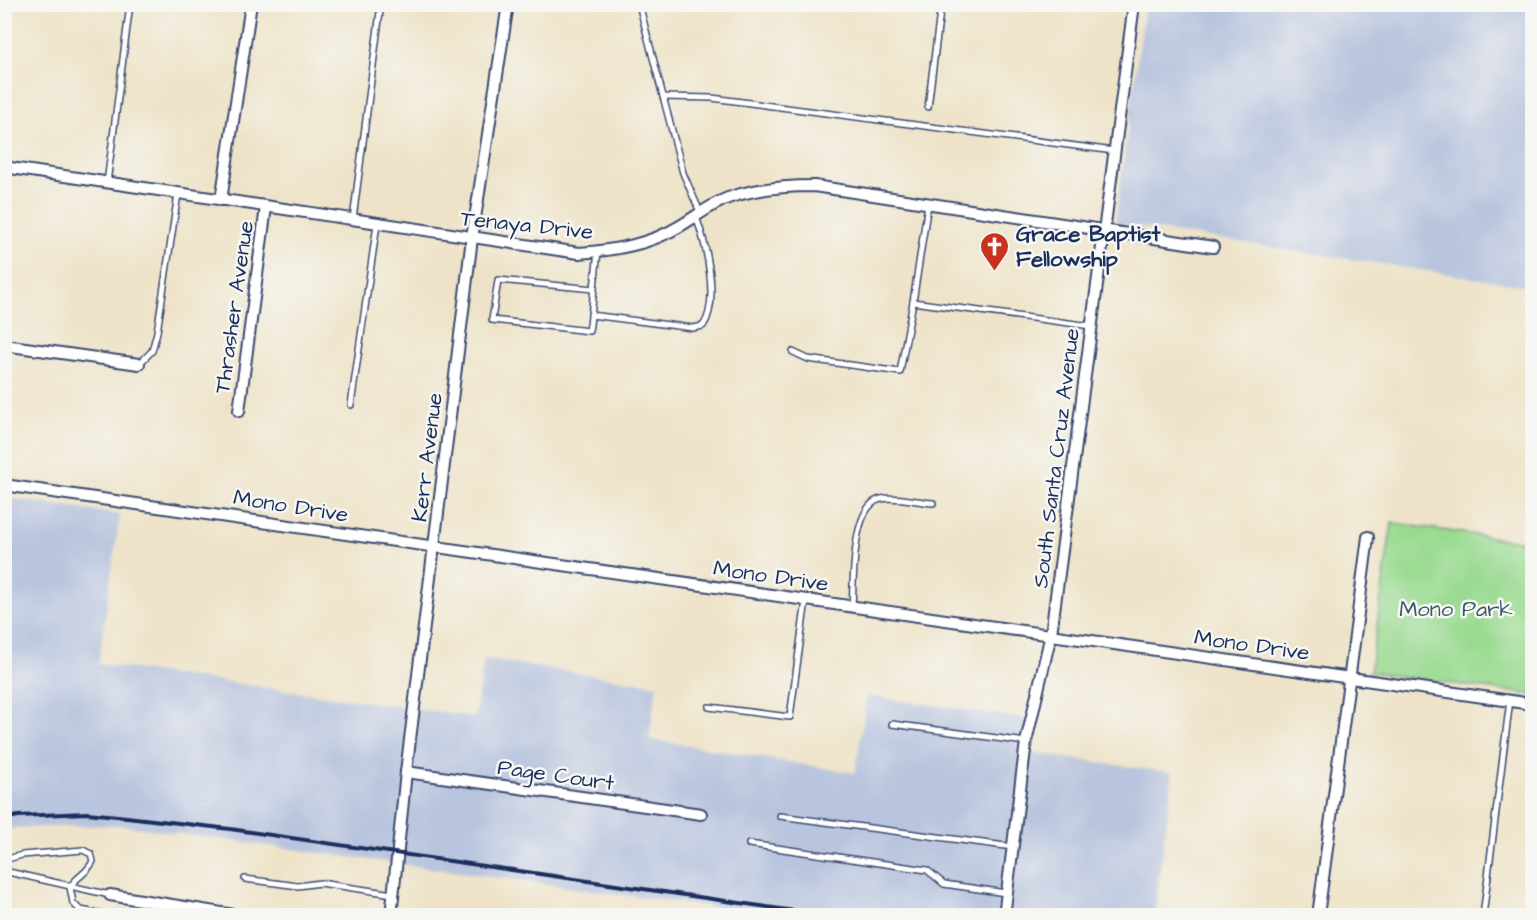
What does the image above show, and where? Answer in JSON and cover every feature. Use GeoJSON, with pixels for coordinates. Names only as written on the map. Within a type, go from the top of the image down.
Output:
{"type":"FeatureCollection","features":[{"type":"Feature","properties":{"kind":"street","name":"Thrasher Avenue"},"geometry":{"type":"LineString","coordinates":[[221,200],[251,4]]}},
{"type":"Feature","properties":{"kind":"street","name":"Kerr Avenue"},"geometry":{"type":"LineString","coordinates":[[391,915],[405,772],[472,238],[508,4]]}},
{"type":"Feature","properties":{"kind":"street","name":"South Santa Cruz Avenue"},"geometry":{"type":"LineString","coordinates":[[1004,915],[1026,742],[1052,634],[1134,4]]}},
{"type":"Feature","properties":{"kind":"street","name":"Tenaya Drive"},"geometry":{"type":"LineString","coordinates":[[4,167],[556,251],[598,251],[633,246],[658,237],[698,214],[745,193],[790,186],[814,186],[1213,247]]}},
{"type":"Feature","properties":{"kind":"street","name":"Thrasher Avenue"},"geometry":{"type":"LineString","coordinates":[[239,411],[266,207]]}},
{"type":"Feature","properties":{"kind":"street"},"geometry":{"type":"LineString","coordinates":[[4,345],[139,364]]}},
{"type":"Feature","properties":{"kind":"street","name":"Mono Drive"},"geometry":{"type":"LineString","coordinates":[[4,485],[236,516],[434,547],[1533,704]]}},
{"type":"Feature","properties":{"kind":"street"},"geometry":{"type":"LineString","coordinates":[[1318,915],[1368,537]]}},
{"type":"Feature","properties":{"kind":"street","name":"Page Court"},"geometry":{"type":"LineString","coordinates":[[405,772],[701,814]]}},
{"type":"Feature","properties":{"kind":"street"},"geometry":{"type":"LineString","coordinates":[[110,895],[240,915]]}},
{"type":"Feature","properties":{"kind":"lane"},"geometry":{"type":"LineString","coordinates":[[106,183],[130,4]]}},
{"type":"Feature","properties":{"kind":"lane"},"geometry":{"type":"LineString","coordinates":[[353,220],[381,4]]}},
{"type":"Feature","properties":{"kind":"lane"},"geometry":{"type":"LineString","coordinates":[[591,315],[693,328],[703,326],[708,315],[710,277],[704,237],[683,173],[639,4]]}},
{"type":"Feature","properties":{"kind":"lane"},"geometry":{"type":"LineString","coordinates":[[928,106],[941,4]]}},
{"type":"Feature","properties":{"kind":"lane"},"geometry":{"type":"LineString","coordinates":[[663,97],[722,99],[1114,151]]}},
{"type":"Feature","properties":{"kind":"lane"},"geometry":{"type":"LineString","coordinates":[[139,364],[152,351],[157,332],[178,194]]}},
{"type":"Feature","properties":{"kind":"lane"},"geometry":{"type":"LineString","coordinates":[[793,352],[816,360],[900,372],[928,204]]}},
{"type":"Feature","properties":{"kind":"lane"},"geometry":{"type":"LineString","coordinates":[[351,405],[377,224]]}},
{"type":"Feature","properties":{"kind":"lane"},"geometry":{"type":"LineString","coordinates":[[594,289],[498,279],[492,320],[589,331],[594,289],[598,251]]}},
{"type":"Feature","properties":{"kind":"lane"},"geometry":{"type":"LineString","coordinates":[[913,302],[1091,326]]}},
{"type":"Feature","properties":{"kind":"lane"},"geometry":{"type":"LineString","coordinates":[[852,606],[858,536],[866,509],[880,499],[933,503]]}},
{"type":"Feature","properties":{"kind":"lane"},"geometry":{"type":"LineString","coordinates":[[709,707],[790,717],[806,600]]}},
{"type":"Feature","properties":{"kind":"lane"},"geometry":{"type":"LineString","coordinates":[[1483,915],[1510,700]]}},
{"type":"Feature","properties":{"kind":"lane"},"geometry":{"type":"LineString","coordinates":[[892,724],[1026,742]]}},
{"type":"Feature","properties":{"kind":"lane"},"geometry":{"type":"LineString","coordinates":[[780,816],[1013,847]]}},
{"type":"Feature","properties":{"kind":"lane"},"geometry":{"type":"LineString","coordinates":[[749,844],[927,870],[944,884],[1006,893]]}},
{"type":"Feature","properties":{"kind":"lane"},"geometry":{"type":"LineString","coordinates":[[4,860],[22,855],[82,850],[90,854],[93,861],[89,870],[74,880],[70,887],[73,903],[79,913],[115,915]]}},
{"type":"Feature","properties":{"kind":"lane"},"geometry":{"type":"LineString","coordinates":[[4,872],[110,895]]}},
{"type":"Feature","properties":{"kind":"lane"},"geometry":{"type":"LineString","coordinates":[[245,879],[298,886],[320,883],[341,885],[393,894]]}},
{"type":"Feature","properties":{"kind":"shaded area"},"geometry":{"type":"Polygon","coordinates":[[[1145,5],[1532,5],[1532,287],[1115,223],[1145,5]]]}},
{"type":"Feature","properties":{"kind":"shaded area"},"geometry":{"type":"Polygon","coordinates":[[[5,498],[120,515],[98,664],[475,717],[484,659],[657,685],[649,739],[855,773],[867,696],[1029,719],[1025,752],[1173,773],[1154,915],[771,915],[118,825],[15,828],[5,831],[5,498]]]}},
{"type":"Feature","properties":{"kind":"green space","name":"Mono Park"},"geometry":{"type":"Polygon","coordinates":[[[1392,523],[1532,543],[1532,695],[1370,672],[1392,523]]]}},
{"type":"Feature","properties":{"kind":"railway"},"geometry":{"type":"LineString","coordinates":[[4,819],[18,816],[87,813],[230,829],[829,916]]}},
{"type":"Feature","properties":{"kind":"place","name":"Grace Baptist Fellowship"},"geometry":{"type":"Point","coordinates":[995,272]}}]}
